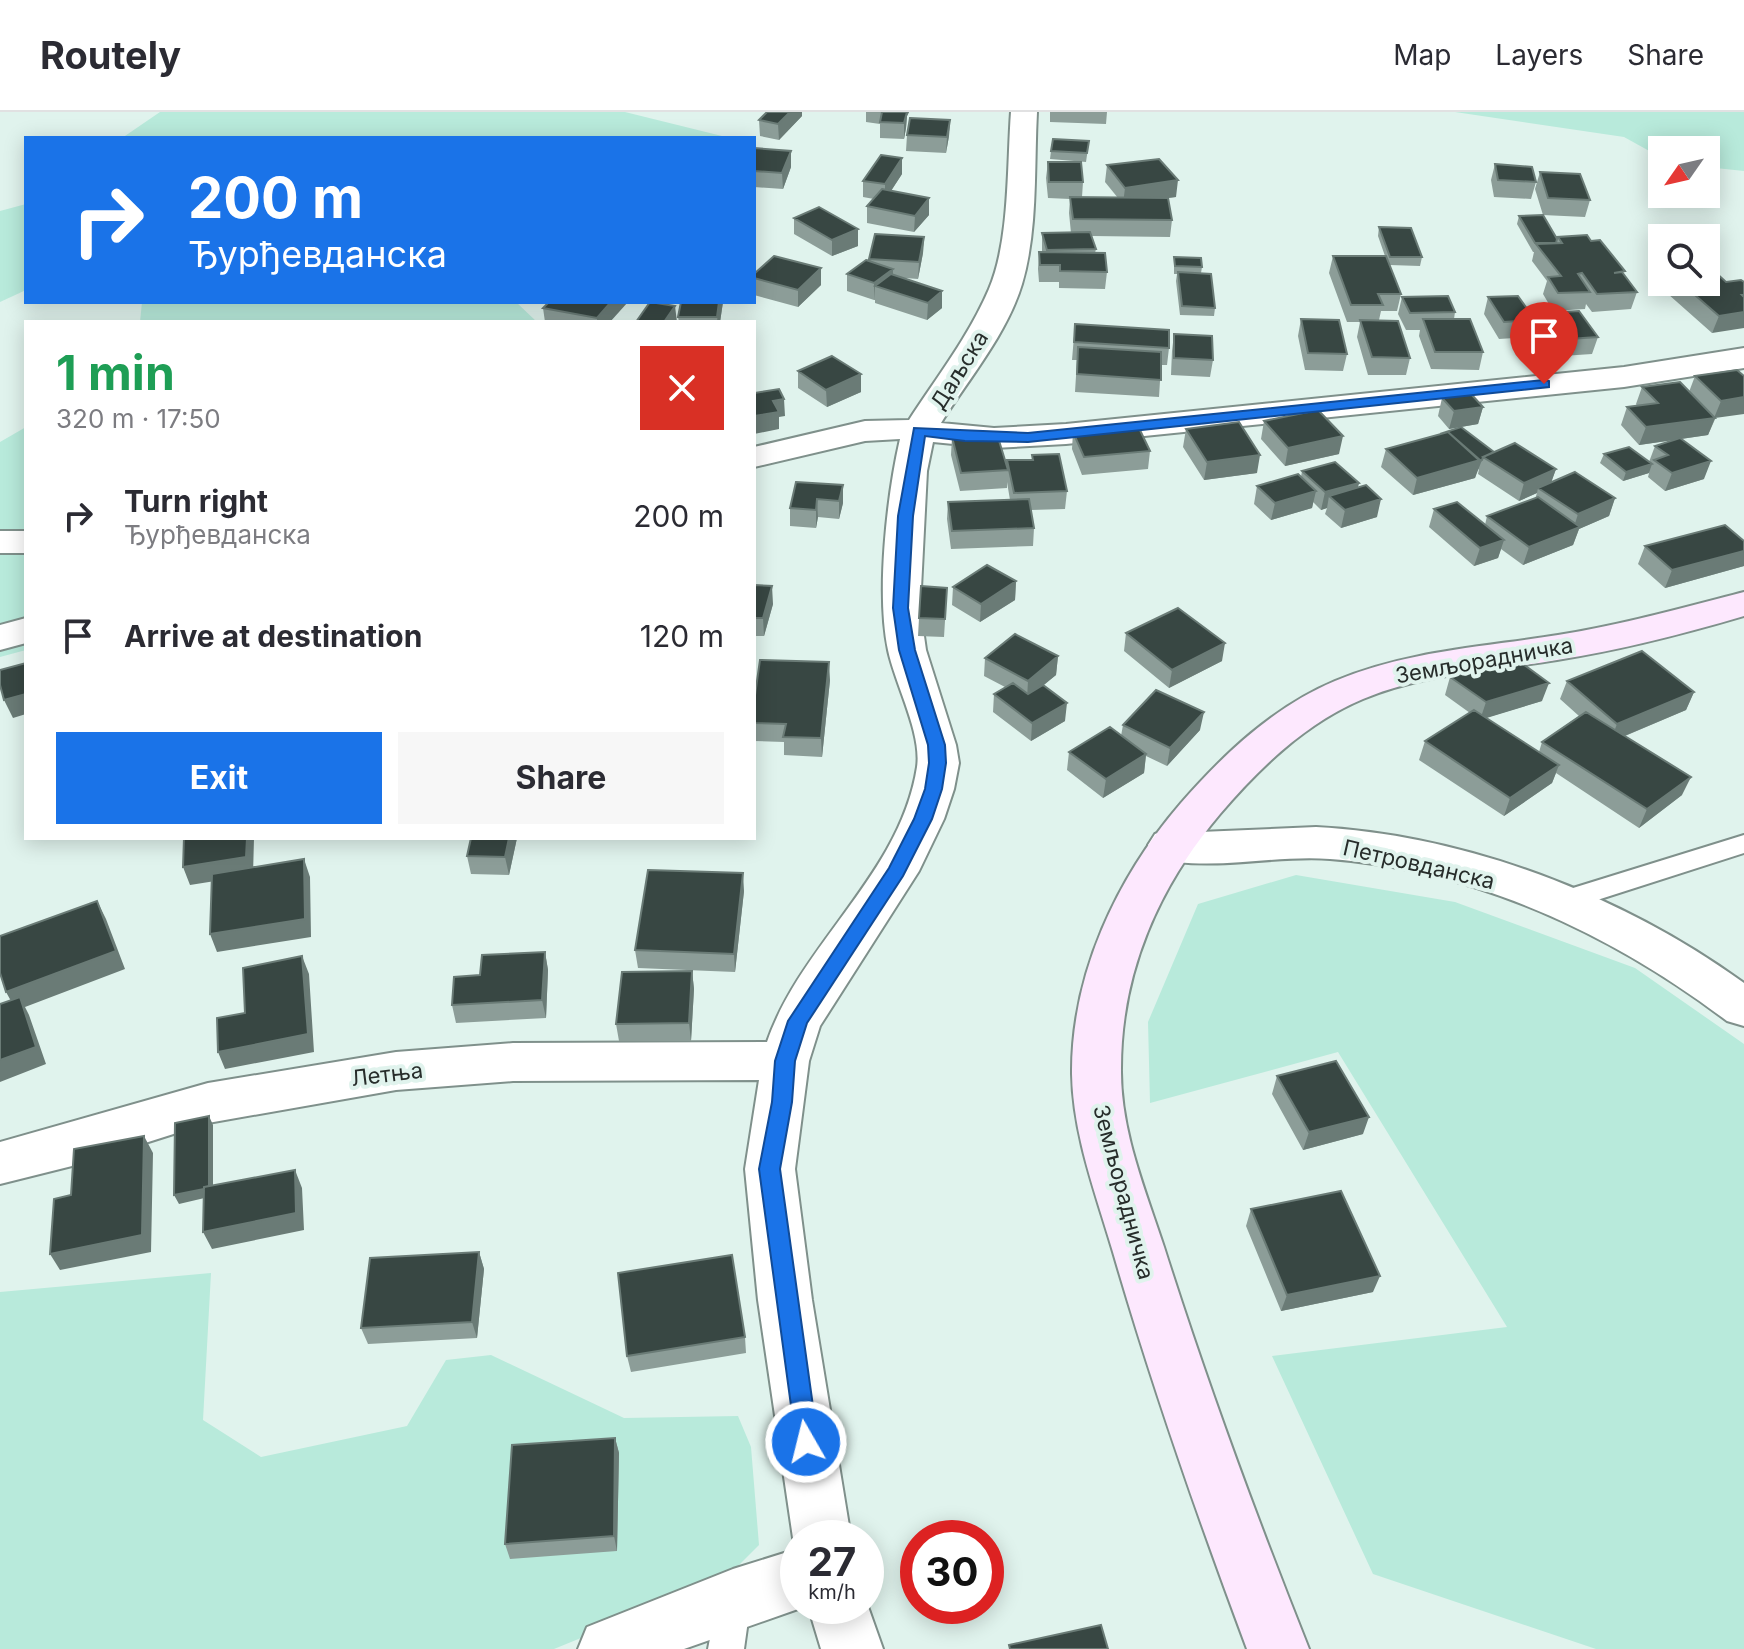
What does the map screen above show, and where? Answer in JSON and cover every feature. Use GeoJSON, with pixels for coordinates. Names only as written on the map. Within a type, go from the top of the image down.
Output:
{"type":"FeatureCollection","features":[{"type":"Feature","properties":{"kind":"street","name":"Даљска"},"geometry":{"type":"LineString","coordinates":[[819,1520],[785,1300],[770,1169],[782,1102],[785,1061],[798,1021],[897,871],[923,819],[933,789],[938,763],[936,745],[907,650],[901,608],[906,516],[919,431],[985,329],[1006,286],[1016,240],[1020,115]]}},
{"type":"Feature","properties":{"kind":"street"},"geometry":{"type":"LineString","coordinates":[[756,457],[865,431],[919,431],[979,437],[1066,434],[1624,377],[1744,358]]}},
{"type":"Feature","properties":{"kind":"street"},"geometry":{"type":"LineString","coordinates":[[0,542],[24,542]]}},
{"type":"Feature","properties":{"kind":"street","name":"Земљорадничка"},"geometry":{"type":"LineString","coordinates":[[1278,1649],[1212,1480],[1174,1368],[1105,1138],[1097,1092],[1097,1048],[1113,963],[1139,892],[1170,845],[1224,781],[1293,722],[1348,690],[1409,671],[1588,642],[1662,627],[1744,604]]}},
{"type":"Feature","properties":{"kind":"street"},"geometry":{"type":"LineString","coordinates":[[0,638],[24,631]]}},
{"type":"Feature","properties":{"kind":"street","name":"Петровданска"},"geometry":{"type":"LineString","coordinates":[[1170,845],[1192,849],[1291,843],[1345,845],[1465,871],[1570,906],[1655,947],[1744,1008]]}},
{"type":"Feature","properties":{"kind":"street","name":"Летња"},"geometry":{"type":"LineString","coordinates":[[0,1163],[76,1144],[208,1103],[396,1071],[513,1062],[785,1061]]}},
{"type":"Feature","properties":{"kind":"street"},"geometry":{"type":"LineString","coordinates":[[609,1649],[730,1624],[780,1591]]}},
{"type":"Feature","properties":{"kind":"street"},"geometry":{"type":"LineString","coordinates":[[844,1624],[852,1649]]}},
{"type":"Feature","properties":{"kind":"lane"},"geometry":{"type":"LineString","coordinates":[[1570,906],[1582,895],[1744,844]]}},
{"type":"Feature","properties":{"kind":"green space"},"geometry":{"type":"Polygon","coordinates":[[[160,112],[625,112],[722,136],[125,136],[160,112]]]}},
{"type":"Feature","properties":{"kind":"green space"},"geometry":{"type":"Polygon","coordinates":[[[1455,112],[1744,112],[1744,171],[1720,168],[1720,136],[1648,136],[1648,150],[1624,137],[1455,112]]]}},
{"type":"Feature","properties":{"kind":"green space"},"geometry":{"type":"Polygon","coordinates":[[[24,205],[24,291],[0,302],[0,211],[24,205]]]}},
{"type":"Feature","properties":{"kind":"green space"},"geometry":{"type":"Polygon","coordinates":[[[142,304],[518,304],[535,320],[140,320],[142,304]]]}},
{"type":"Feature","properties":{"kind":"green space"},"geometry":{"type":"Polygon","coordinates":[[[24,428],[24,651],[0,657],[0,442],[24,428]]]}},
{"type":"Feature","properties":{"kind":"green space"},"geometry":{"type":"Polygon","coordinates":[[[1296,875],[1455,902],[1635,968],[1744,1044],[1744,1649],[1596,1649],[1373,1574],[1272,1356],[1507,1327],[1338,1052],[1150,1103],[1148,1022],[1198,904],[1296,875]]]}},
{"type":"Feature","properties":{"kind":"green space"},"geometry":{"type":"Polygon","coordinates":[[[211,1273],[203,1420],[261,1457],[407,1426],[446,1360],[491,1355],[624,1418],[738,1416],[751,1447],[759,1545],[737,1567],[669,1602],[554,1649],[0,1649],[0,1292],[211,1273]]]}},
{"type":"Feature","properties":{"kind":"building"},"geometry":{"type":"Polygon","coordinates":[[[767,112],[790,112],[778,124],[759,120],[767,112]]]}},
{"type":"Feature","properties":{"kind":"building"},"geometry":{"type":"Polygon","coordinates":[[[882,112],[907,112],[904,123],[880,122],[882,112]]]}},
{"type":"Feature","properties":{"kind":"building"},"geometry":{"type":"Polygon","coordinates":[[[910,118],[950,120],[947,137],[907,135],[910,118]]]}},
{"type":"Feature","properties":{"kind":"building"},"geometry":{"type":"Polygon","coordinates":[[[1053,139],[1089,141],[1087,153],[1051,151],[1053,139]]]}},
{"type":"Feature","properties":{"kind":"building"},"geometry":{"type":"Polygon","coordinates":[[[756,148],[791,151],[782,173],[756,171],[756,148]]]}},
{"type":"Feature","properties":{"kind":"building"},"geometry":{"type":"Polygon","coordinates":[[[881,155],[902,158],[885,184],[863,181],[881,155]]]}},
{"type":"Feature","properties":{"kind":"building"},"geometry":{"type":"Polygon","coordinates":[[[1159,159],[1178,180],[1125,188],[1107,165],[1159,159]]]}},
{"type":"Feature","properties":{"kind":"building"},"geometry":{"type":"Polygon","coordinates":[[[1048,162],[1081,162],[1083,182],[1049,182],[1048,162]]]}},
{"type":"Feature","properties":{"kind":"building"},"geometry":{"type":"Polygon","coordinates":[[[1495,164],[1532,167],[1536,182],[1498,180],[1495,164]]]}},
{"type":"Feature","properties":{"kind":"building"},"geometry":{"type":"Polygon","coordinates":[[[1540,172],[1580,174],[1590,200],[1548,198],[1540,172]]]}},
{"type":"Feature","properties":{"kind":"building"},"geometry":{"type":"Polygon","coordinates":[[[882,189],[929,198],[915,216],[867,206],[882,189]]]}},
{"type":"Feature","properties":{"kind":"building"},"geometry":{"type":"Polygon","coordinates":[[[1070,197],[1168,198],[1172,220],[1073,219],[1070,197]]]}},
{"type":"Feature","properties":{"kind":"building"},"geometry":{"type":"Polygon","coordinates":[[[819,207],[858,229],[832,240],[794,218],[819,207]]]}},
{"type":"Feature","properties":{"kind":"building"},"geometry":{"type":"Polygon","coordinates":[[[1543,215],[1557,239],[1556,243],[1535,243],[1519,216],[1543,215]]]}},
{"type":"Feature","properties":{"kind":"building"},"geometry":{"type":"Polygon","coordinates":[[[1379,227],[1411,228],[1422,257],[1390,257],[1379,227]]]}},
{"type":"Feature","properties":{"kind":"building"},"geometry":{"type":"Polygon","coordinates":[[[1090,232],[1096,249],[1047,250],[1042,233],[1090,232]]]}},
{"type":"Feature","properties":{"kind":"building"},"geometry":{"type":"Polygon","coordinates":[[[875,234],[924,237],[919,262],[869,259],[875,234]]]}},
{"type":"Feature","properties":{"kind":"building"},"geometry":{"type":"Polygon","coordinates":[[[1587,235],[1591,241],[1600,240],[1625,271],[1614,273],[1622,272],[1637,292],[1597,294],[1582,273],[1578,274],[1590,292],[1558,293],[1548,277],[1561,276],[1536,244],[1562,243],[1558,237],[1587,235]]]}},
{"type":"Feature","properties":{"kind":"building"},"geometry":{"type":"Polygon","coordinates":[[[1039,252],[1105,253],[1107,272],[1060,271],[1060,265],[1040,265],[1039,252]]]}},
{"type":"Feature","properties":{"kind":"building"},"geometry":{"type":"Polygon","coordinates":[[[774,256],[821,268],[798,290],[756,279],[756,272],[774,256]]]}},
{"type":"Feature","properties":{"kind":"building"},"geometry":{"type":"Polygon","coordinates":[[[1333,256],[1386,256],[1401,294],[1378,294],[1383,305],[1351,305],[1333,256]]]}},
{"type":"Feature","properties":{"kind":"building"},"geometry":{"type":"Polygon","coordinates":[[[1174,257],[1201,258],[1202,267],[1175,266],[1174,257]]]}},
{"type":"Feature","properties":{"kind":"building"},"geometry":{"type":"Polygon","coordinates":[[[866,260],[893,269],[874,283],[847,274],[866,260]]]}},
{"type":"Feature","properties":{"kind":"building"},"geometry":{"type":"Polygon","coordinates":[[[1178,272],[1211,274],[1215,308],[1182,306],[1178,272]]]}},
{"type":"Feature","properties":{"kind":"building"},"geometry":{"type":"Polygon","coordinates":[[[891,274],[942,291],[928,303],[875,286],[891,274]]]}},
{"type":"Feature","properties":{"kind":"building"},"geometry":{"type":"Polygon","coordinates":[[[1720,276],[1726,282],[1744,282],[1744,312],[1719,316],[1696,296],[1720,296],[1720,276]]]}},
{"type":"Feature","properties":{"kind":"building"},"geometry":{"type":"Polygon","coordinates":[[[1448,296],[1455,312],[1410,313],[1402,297],[1448,296]]]}},
{"type":"Feature","properties":{"kind":"building"},"geometry":{"type":"Polygon","coordinates":[[[1518,296],[1535,320],[1504,322],[1488,297],[1518,296]]]}},
{"type":"Feature","properties":{"kind":"building"},"geometry":{"type":"Polygon","coordinates":[[[547,304],[609,304],[597,318],[543,308],[547,304]]]}},
{"type":"Feature","properties":{"kind":"building"},"geometry":{"type":"Polygon","coordinates":[[[649,304],[675,306],[665,320],[637,320],[649,304]]]}},
{"type":"Feature","properties":{"kind":"building"},"geometry":{"type":"Polygon","coordinates":[[[681,304],[719,304],[717,317],[678,317],[681,304]]]}},
{"type":"Feature","properties":{"kind":"building"},"geometry":{"type":"Polygon","coordinates":[[[1579,311],[1598,337],[1568,339],[1550,313],[1579,311]]]}},
{"type":"Feature","properties":{"kind":"building"},"geometry":{"type":"Polygon","coordinates":[[[1301,319],[1339,320],[1347,354],[1308,353],[1301,319]]]}},
{"type":"Feature","properties":{"kind":"building"},"geometry":{"type":"Polygon","coordinates":[[[1423,319],[1470,319],[1483,352],[1435,352],[1423,319]]]}},
{"type":"Feature","properties":{"kind":"building"},"geometry":{"type":"Polygon","coordinates":[[[1360,320],[1398,321],[1410,358],[1372,357],[1360,320]]]}},
{"type":"Feature","properties":{"kind":"building"},"geometry":{"type":"Polygon","coordinates":[[[1075,324],[1169,330],[1169,348],[1074,342],[1075,324]]]}},
{"type":"Feature","properties":{"kind":"building"},"geometry":{"type":"Polygon","coordinates":[[[1174,334],[1212,336],[1213,360],[1174,358],[1174,334]]]}},
{"type":"Feature","properties":{"kind":"building"},"geometry":{"type":"Polygon","coordinates":[[[1078,347],[1161,352],[1161,380],[1077,374],[1078,347]]]}},
{"type":"Feature","properties":{"kind":"building"},"geometry":{"type":"Polygon","coordinates":[[[832,356],[861,374],[826,390],[798,371],[832,356]]]}},
{"type":"Feature","properties":{"kind":"building"},"geometry":{"type":"Polygon","coordinates":[[[1737,370],[1744,376],[1744,397],[1721,401],[1695,376],[1737,370]]]}},
{"type":"Feature","properties":{"kind":"building"},"geometry":{"type":"Polygon","coordinates":[[[1680,382],[1715,418],[1646,427],[1627,407],[1658,403],[1642,387],[1680,382]]]}},
{"type":"Feature","properties":{"kind":"building"},"geometry":{"type":"Polygon","coordinates":[[[779,389],[784,399],[773,401],[779,412],[756,416],[756,393],[779,389]]]}},
{"type":"Feature","properties":{"kind":"building"},"geometry":{"type":"Polygon","coordinates":[[[1471,394],[1483,407],[1454,411],[1442,398],[1471,394]]]}},
{"type":"Feature","properties":{"kind":"building"},"geometry":{"type":"Polygon","coordinates":[[[1318,410],[1343,436],[1288,448],[1264,421],[1318,410]]]}},
{"type":"Feature","properties":{"kind":"building"},"geometry":{"type":"Polygon","coordinates":[[[1239,422],[1260,455],[1207,462],[1186,429],[1239,422]]]}},
{"type":"Feature","properties":{"kind":"building"},"geometry":{"type":"Polygon","coordinates":[[[1138,426],[1150,451],[1084,457],[1073,432],[1138,426]]]}},
{"type":"Feature","properties":{"kind":"building"},"geometry":{"type":"Polygon","coordinates":[[[1461,427],[1494,452],[1480,461],[1448,432],[1440,434],[1461,427]]]}},
{"type":"Feature","properties":{"kind":"building"},"geometry":{"type":"Polygon","coordinates":[[[1448,432],[1480,460],[1417,478],[1386,449],[1448,432]]]}},
{"type":"Feature","properties":{"kind":"building"},"geometry":{"type":"Polygon","coordinates":[[[997,434],[1008,470],[961,473],[952,437],[997,434]]]}},
{"type":"Feature","properties":{"kind":"building"},"geometry":{"type":"Polygon","coordinates":[[[1680,438],[1711,461],[1672,473],[1654,460],[1668,455],[1655,446],[1680,438]]]}},
{"type":"Feature","properties":{"kind":"building"},"geometry":{"type":"Polygon","coordinates":[[[1515,443],[1556,469],[1524,483],[1483,457],[1515,443]]]}},
{"type":"Feature","properties":{"kind":"building"},"geometry":{"type":"Polygon","coordinates":[[[1629,447],[1652,464],[1626,472],[1604,454],[1629,447]]]}},
{"type":"Feature","properties":{"kind":"building"},"geometry":{"type":"Polygon","coordinates":[[[1059,454],[1067,491],[1014,493],[1007,460],[1033,460],[1032,455],[1059,454]]]}},
{"type":"Feature","properties":{"kind":"building"},"geometry":{"type":"Polygon","coordinates":[[[1335,462],[1359,483],[1325,492],[1302,471],[1335,462]]]}},
{"type":"Feature","properties":{"kind":"building"},"geometry":{"type":"Polygon","coordinates":[[[1575,472],[1615,498],[1578,514],[1538,488],[1575,472]]]}},
{"type":"Feature","properties":{"kind":"building"},"geometry":{"type":"Polygon","coordinates":[[[1298,474],[1316,491],[1275,503],[1257,486],[1298,474]]]}},
{"type":"Feature","properties":{"kind":"building"},"geometry":{"type":"Polygon","coordinates":[[[796,482],[843,485],[839,501],[817,499],[816,510],[790,508],[796,482]]]}},
{"type":"Feature","properties":{"kind":"building"},"geometry":{"type":"Polygon","coordinates":[[[1366,485],[1381,499],[1345,510],[1329,496],[1366,485]]]}},
{"type":"Feature","properties":{"kind":"building"},"geometry":{"type":"Polygon","coordinates":[[[1538,497],[1580,527],[1529,547],[1487,516],[1538,497]]]}},
{"type":"Feature","properties":{"kind":"building"},"geometry":{"type":"Polygon","coordinates":[[[1029,499],[1034,528],[952,531],[948,502],[1029,499]]]}},
{"type":"Feature","properties":{"kind":"building"},"geometry":{"type":"Polygon","coordinates":[[[1457,502],[1504,540],[1480,548],[1434,509],[1457,502]]]}},
{"type":"Feature","properties":{"kind":"building"},"geometry":{"type":"Polygon","coordinates":[[[1725,525],[1744,541],[1744,551],[1672,570],[1645,546],[1725,525]]]}},
{"type":"Feature","properties":{"kind":"building"},"geometry":{"type":"Polygon","coordinates":[[[987,565],[1016,581],[981,604],[953,587],[987,565]]]}},
{"type":"Feature","properties":{"kind":"building"},"geometry":{"type":"Polygon","coordinates":[[[756,585],[772,586],[763,618],[756,618],[756,585]]]}},
{"type":"Feature","properties":{"kind":"building"},"geometry":{"type":"Polygon","coordinates":[[[921,586],[947,588],[945,619],[919,618],[921,586]]]}},
{"type":"Feature","properties":{"kind":"building"},"geometry":{"type":"Polygon","coordinates":[[[1178,608],[1225,643],[1172,670],[1126,633],[1178,608]]]}},
{"type":"Feature","properties":{"kind":"building"},"geometry":{"type":"Polygon","coordinates":[[[1015,634],[1058,656],[1028,681],[985,658],[1015,634]]]}},
{"type":"Feature","properties":{"kind":"building"},"geometry":{"type":"Polygon","coordinates":[[[1642,651],[1694,692],[1617,724],[1567,681],[1642,651]]]}},
{"type":"Feature","properties":{"kind":"building"},"geometry":{"type":"Polygon","coordinates":[[[1516,659],[1549,683],[1486,702],[1450,677],[1516,659]]]}},
{"type":"Feature","properties":{"kind":"building"},"geometry":{"type":"Polygon","coordinates":[[[760,660],[829,662],[821,738],[783,737],[786,724],[756,723],[760,660]]]}},
{"type":"Feature","properties":{"kind":"building"},"geometry":{"type":"Polygon","coordinates":[[[24,664],[24,695],[4,700],[0,670],[24,664]]]}},
{"type":"Feature","properties":{"kind":"building"},"geometry":{"type":"Polygon","coordinates":[[[1013,683],[1028,694],[1043,685],[1067,703],[1032,723],[994,694],[1013,683]]]}},
{"type":"Feature","properties":{"kind":"building"},"geometry":{"type":"Polygon","coordinates":[[[1156,690],[1204,712],[1170,748],[1123,725],[1156,690]]]}},
{"type":"Feature","properties":{"kind":"building"},"geometry":{"type":"Polygon","coordinates":[[[1474,710],[1559,765],[1510,798],[1425,741],[1474,710]]]}},
{"type":"Feature","properties":{"kind":"building"},"geometry":{"type":"Polygon","coordinates":[[[1586,712],[1691,777],[1647,809],[1542,742],[1586,712]]]}},
{"type":"Feature","properties":{"kind":"building"},"geometry":{"type":"Polygon","coordinates":[[[1110,727],[1146,754],[1106,779],[1069,752],[1110,727]]]}},
{"type":"Feature","properties":{"kind":"building"},"geometry":{"type":"Polygon","coordinates":[[[184,840],[247,840],[246,857],[183,867],[184,840]]]}},
{"type":"Feature","properties":{"kind":"building"},"geometry":{"type":"Polygon","coordinates":[[[471,840],[509,840],[505,857],[467,856],[471,840]]]}},
{"type":"Feature","properties":{"kind":"building"},"geometry":{"type":"Polygon","coordinates":[[[304,859],[305,919],[210,934],[212,874],[304,859]]]}},
{"type":"Feature","properties":{"kind":"building"},"geometry":{"type":"Polygon","coordinates":[[[648,870],[743,873],[734,954],[635,950],[648,870]]]}},
{"type":"Feature","properties":{"kind":"building"},"geometry":{"type":"Polygon","coordinates":[[[97,901],[116,951],[6,992],[0,973],[0,936],[97,901]]]}},
{"type":"Feature","properties":{"kind":"building"},"geometry":{"type":"Polygon","coordinates":[[[545,952],[542,1000],[452,1005],[454,977],[480,975],[482,955],[545,952]]]}},
{"type":"Feature","properties":{"kind":"building"},"geometry":{"type":"Polygon","coordinates":[[[302,956],[308,1034],[218,1052],[217,1018],[245,1013],[243,968],[302,956]]]}},
{"type":"Feature","properties":{"kind":"building"},"geometry":{"type":"Polygon","coordinates":[[[692,971],[689,1023],[616,1024],[622,972],[692,971]]]}},
{"type":"Feature","properties":{"kind":"building"},"geometry":{"type":"Polygon","coordinates":[[[20,997],[36,1047],[0,1060],[0,1004],[20,997]]]}},
{"type":"Feature","properties":{"kind":"building"},"geometry":{"type":"Polygon","coordinates":[[[1336,1061],[1369,1117],[1309,1132],[1277,1076],[1336,1061]]]}},
{"type":"Feature","properties":{"kind":"building"},"geometry":{"type":"Polygon","coordinates":[[[209,1116],[209,1186],[174,1195],[175,1123],[209,1116]]]}},
{"type":"Feature","properties":{"kind":"building"},"geometry":{"type":"Polygon","coordinates":[[[144,1136],[142,1235],[50,1254],[54,1199],[71,1195],[74,1149],[144,1136]]]}},
{"type":"Feature","properties":{"kind":"building"},"geometry":{"type":"Polygon","coordinates":[[[295,1170],[296,1213],[203,1232],[204,1187],[295,1170]]]}},
{"type":"Feature","properties":{"kind":"building"},"geometry":{"type":"Polygon","coordinates":[[[1341,1191],[1380,1276],[1287,1295],[1251,1209],[1341,1191]]]}},
{"type":"Feature","properties":{"kind":"building"},"geometry":{"type":"Polygon","coordinates":[[[479,1252],[472,1322],[361,1328],[370,1258],[479,1252]]]}},
{"type":"Feature","properties":{"kind":"building"},"geometry":{"type":"Polygon","coordinates":[[[732,1255],[745,1337],[627,1356],[618,1273],[732,1255]]]}},
{"type":"Feature","properties":{"kind":"building"},"geometry":{"type":"Polygon","coordinates":[[[615,1438],[614,1536],[505,1544],[512,1445],[615,1438]]]}},
{"type":"Feature","properties":{"kind":"building"},"geometry":{"type":"Polygon","coordinates":[[[1101,1625],[1108,1649],[1010,1649],[1009,1645],[1101,1625]]]}},
{"type":"Feature","properties":{"kind":"route"},"geometry":{"type":"LineString","coordinates":[[806,1442],[770,1169],[782,1102],[785,1061],[798,1021],[897,871],[923,819],[933,789],[938,763],[936,745],[907,650],[901,608],[910,471],[919,431],[965,437],[1028,437],[1544,384]]}}]}
